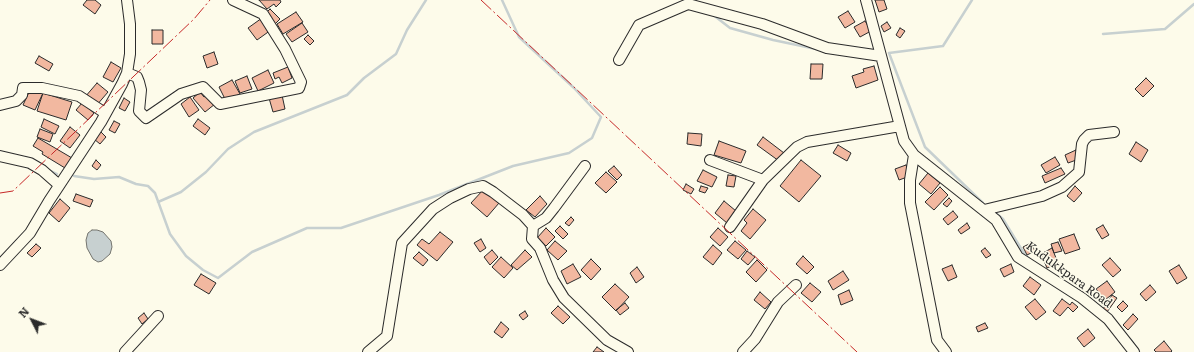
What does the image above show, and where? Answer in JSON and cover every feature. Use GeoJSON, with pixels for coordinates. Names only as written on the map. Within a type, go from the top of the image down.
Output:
{"type":"FeatureCollection","features":[{"type":"Feature","properties":{"kind":"street"},"geometry":{"type":"LineString","coordinates":[[0,265],[30,233],[59,185],[101,122],[127,73],[130,54],[130,24],[127,0]]}},
{"type":"Feature","properties":{"kind":"street"},"geometry":{"type":"LineString","coordinates":[[127,73],[137,77],[141,90],[139,111],[146,118],[181,94],[203,87],[220,104],[299,88],[301,82],[285,49],[263,14],[233,0]]}},
{"type":"Feature","properties":{"kind":"street","name":"Kudukkpara Road"},"geometry":{"type":"LineString","coordinates":[[866,0],[904,141],[914,155],[996,220],[1006,234],[1010,246],[1018,257],[1082,298],[1103,315],[1134,352]]}},
{"type":"Feature","properties":{"kind":"street"},"geometry":{"type":"LineString","coordinates":[[619,60],[639,25],[688,4],[762,24],[827,48],[881,56]]}},
{"type":"Feature","properties":{"kind":"street"},"geometry":{"type":"LineString","coordinates":[[0,105],[16,101],[22,95],[23,88],[42,88],[79,96],[105,113]]}},
{"type":"Feature","properties":{"kind":"street"},"geometry":{"type":"LineString","coordinates":[[730,228],[763,180],[797,147],[807,142],[900,126]]}},
{"type":"Feature","properties":{"kind":"street"},"geometry":{"type":"LineString","coordinates":[[984,210],[1042,196],[1062,187],[1079,172],[1082,144],[1084,140],[1089,135],[1114,132]]}},
{"type":"Feature","properties":{"kind":"street"},"geometry":{"type":"LineString","coordinates":[[914,155],[910,180],[910,203],[937,340],[946,352]]}},
{"type":"Feature","properties":{"kind":"street"},"geometry":{"type":"LineString","coordinates":[[0,156],[30,163],[42,170],[59,185]]}},
{"type":"Feature","properties":{"kind":"street"},"geometry":{"type":"LineString","coordinates":[[710,160],[763,180]]}},
{"type":"Feature","properties":{"kind":"street"},"geometry":{"type":"LineString","coordinates":[[533,226],[546,218],[585,166]]}},
{"type":"Feature","properties":{"kind":"street"},"geometry":{"type":"LineString","coordinates":[[368,352],[387,336],[402,243],[433,209],[469,188],[483,186],[523,215],[533,226],[532,238],[540,248],[554,280],[564,298],[607,340],[628,352]]}},
{"type":"Feature","properties":{"kind":"street"},"geometry":{"type":"LineString","coordinates":[[743,352],[754,339],[778,302],[796,285]]}},
{"type":"Feature","properties":{"kind":"street"},"geometry":{"type":"LineString","coordinates":[[125,352],[158,316]]}},
{"type":"Feature","properties":{"kind":"shaded area"},"geometry":{"type":"Polygon","coordinates":[[[92,230],[103,232],[111,241],[112,247],[110,254],[102,261],[98,262],[93,259],[87,248],[86,240],[88,233],[92,230]]]}},
{"type":"Feature","properties":{"kind":"building"},"geometry":{"type":"Polygon","coordinates":[[[87,0],[95,0],[101,5],[95,14],[83,5],[87,0]]]}},
{"type":"Feature","properties":{"kind":"building"},"geometry":{"type":"Polygon","coordinates":[[[259,0],[280,0],[281,2],[276,7],[274,4],[267,9],[259,0]]]}},
{"type":"Feature","properties":{"kind":"building"},"geometry":{"type":"Polygon","coordinates":[[[875,0],[884,0],[887,9],[879,12],[875,0]]]}},
{"type":"Feature","properties":{"kind":"building"},"geometry":{"type":"Polygon","coordinates":[[[270,9],[280,19],[275,24],[265,14],[270,9]]]}},
{"type":"Feature","properties":{"kind":"building"},"geometry":{"type":"Polygon","coordinates":[[[848,11],[855,22],[845,28],[838,17],[848,11]]]}},
{"type":"Feature","properties":{"kind":"building"},"geometry":{"type":"Polygon","coordinates":[[[296,12],[303,22],[283,34],[277,24],[296,12]]]}},
{"type":"Feature","properties":{"kind":"building"},"geometry":{"type":"Polygon","coordinates":[[[262,18],[271,30],[257,40],[248,28],[262,18]]]}},
{"type":"Feature","properties":{"kind":"building"},"geometry":{"type":"Polygon","coordinates":[[[865,21],[871,31],[860,37],[854,27],[865,21]]]}},
{"type":"Feature","properties":{"kind":"building"},"geometry":{"type":"Polygon","coordinates":[[[887,22],[891,28],[884,32],[881,26],[887,22]]]}},
{"type":"Feature","properties":{"kind":"building"},"geometry":{"type":"Polygon","coordinates":[[[302,23],[308,32],[292,42],[286,34],[302,23]]]}},
{"type":"Feature","properties":{"kind":"building"},"geometry":{"type":"Polygon","coordinates":[[[900,28],[905,31],[900,38],[896,35],[900,28]]]}},
{"type":"Feature","properties":{"kind":"building"},"geometry":{"type":"Polygon","coordinates":[[[152,30],[163,30],[163,44],[152,44],[152,30]]]}},
{"type":"Feature","properties":{"kind":"building"},"geometry":{"type":"Polygon","coordinates":[[[308,35],[314,41],[310,45],[304,39],[308,35]]]}},
{"type":"Feature","properties":{"kind":"building"},"geometry":{"type":"Polygon","coordinates":[[[214,52],[218,64],[207,68],[203,56],[214,52]]]}},
{"type":"Feature","properties":{"kind":"building"},"geometry":{"type":"Polygon","coordinates":[[[39,56],[53,64],[49,71],[35,63],[39,56]]]}},
{"type":"Feature","properties":{"kind":"building"},"geometry":{"type":"Polygon","coordinates":[[[111,62],[121,68],[113,82],[103,77],[111,62]]]}},
{"type":"Feature","properties":{"kind":"building"},"geometry":{"type":"Polygon","coordinates":[[[811,64],[823,64],[822,79],[810,79],[811,64]]]}},
{"type":"Feature","properties":{"kind":"building"},"geometry":{"type":"Polygon","coordinates":[[[874,66],[878,80],[856,88],[852,76],[864,72],[863,69],[874,66]]]}},
{"type":"Feature","properties":{"kind":"building"},"geometry":{"type":"Polygon","coordinates":[[[288,67],[292,78],[282,83],[279,77],[275,79],[273,73],[288,67]]]}},
{"type":"Feature","properties":{"kind":"building"},"geometry":{"type":"Polygon","coordinates":[[[268,70],[274,83],[258,91],[252,78],[268,70]]]}},
{"type":"Feature","properties":{"kind":"building"},"geometry":{"type":"Polygon","coordinates":[[[247,76],[252,89],[240,93],[235,81],[247,76]]]}},
{"type":"Feature","properties":{"kind":"building"},"geometry":{"type":"Polygon","coordinates":[[[1146,78],[1154,86],[1143,97],[1135,89],[1146,78]]]}},
{"type":"Feature","properties":{"kind":"building"},"geometry":{"type":"Polygon","coordinates":[[[232,80],[240,94],[226,101],[219,87],[232,80]]]}},
{"type":"Feature","properties":{"kind":"building"},"geometry":{"type":"Polygon","coordinates":[[[97,83],[108,92],[96,106],[85,97],[97,83]]]}},
{"type":"Feature","properties":{"kind":"building"},"geometry":{"type":"Polygon","coordinates":[[[31,88],[43,93],[35,110],[23,105],[31,88]]]}},
{"type":"Feature","properties":{"kind":"building"},"geometry":{"type":"Polygon","coordinates":[[[200,92],[204,97],[207,95],[215,104],[205,112],[193,98],[200,92]]]}},
{"type":"Feature","properties":{"kind":"building"},"geometry":{"type":"Polygon","coordinates":[[[43,93],[72,102],[66,120],[37,111],[43,93]]]}},
{"type":"Feature","properties":{"kind":"building"},"geometry":{"type":"Polygon","coordinates":[[[282,95],[285,109],[273,112],[269,98],[282,95]]]}},
{"type":"Feature","properties":{"kind":"building"},"geometry":{"type":"Polygon","coordinates":[[[190,97],[199,110],[189,117],[181,104],[190,97]]]}},
{"type":"Feature","properties":{"kind":"building"},"geometry":{"type":"Polygon","coordinates":[[[124,98],[130,102],[125,111],[119,108],[124,98]]]}},
{"type":"Feature","properties":{"kind":"building"},"geometry":{"type":"Polygon","coordinates":[[[82,103],[94,113],[88,120],[76,110],[82,103]]]}},
{"type":"Feature","properties":{"kind":"building"},"geometry":{"type":"Polygon","coordinates":[[[44,119],[59,126],[55,134],[41,127],[44,119]]]}},
{"type":"Feature","properties":{"kind":"building"},"geometry":{"type":"Polygon","coordinates":[[[198,119],[210,128],[205,135],[193,126],[198,119]]]}},
{"type":"Feature","properties":{"kind":"building"},"geometry":{"type":"Polygon","coordinates":[[[114,121],[120,124],[115,133],[109,130],[114,121]]]}},
{"type":"Feature","properties":{"kind":"building"},"geometry":{"type":"Polygon","coordinates":[[[70,127],[80,135],[70,148],[60,141],[70,127]]]}},
{"type":"Feature","properties":{"kind":"building"},"geometry":{"type":"Polygon","coordinates":[[[40,129],[53,134],[50,142],[37,137],[40,129]]]}},
{"type":"Feature","properties":{"kind":"building"},"geometry":{"type":"Polygon","coordinates":[[[101,132],[106,137],[100,144],[94,139],[101,132]]]}},
{"type":"Feature","properties":{"kind":"building"},"geometry":{"type":"Polygon","coordinates":[[[688,133],[702,134],[701,146],[687,144],[688,133]]]}},
{"type":"Feature","properties":{"kind":"building"},"geometry":{"type":"Polygon","coordinates":[[[763,137],[784,153],[779,161],[757,145],[763,137]]]}},
{"type":"Feature","properties":{"kind":"building"},"geometry":{"type":"Polygon","coordinates":[[[38,138],[72,158],[65,168],[42,154],[43,152],[33,146],[38,138]]]}},
{"type":"Feature","properties":{"kind":"building"},"geometry":{"type":"Polygon","coordinates":[[[719,141],[746,151],[741,163],[714,155],[719,141]]]}},
{"type":"Feature","properties":{"kind":"building"},"geometry":{"type":"Polygon","coordinates":[[[1136,142],[1148,150],[1141,162],[1129,154],[1136,142]]]}},
{"type":"Feature","properties":{"kind":"building"},"geometry":{"type":"Polygon","coordinates":[[[838,145],[851,153],[847,161],[833,153],[838,145]]]}},
{"type":"Feature","properties":{"kind":"building"},"geometry":{"type":"Polygon","coordinates":[[[1076,150],[1079,159],[1068,163],[1065,155],[1076,150]]]}},
{"type":"Feature","properties":{"kind":"building"},"geometry":{"type":"Polygon","coordinates":[[[1055,157],[1060,165],[1046,173],[1041,165],[1055,157]]]}},
{"type":"Feature","properties":{"kind":"building"},"geometry":{"type":"Polygon","coordinates":[[[96,160],[101,165],[97,170],[92,166],[96,160]]]}},
{"type":"Feature","properties":{"kind":"building"},"geometry":{"type":"Polygon","coordinates":[[[801,160],[821,176],[799,202],[780,186],[801,160]]]}},
{"type":"Feature","properties":{"kind":"building"},"geometry":{"type":"Polygon","coordinates":[[[906,165],[910,176],[899,180],[895,169],[906,165]]]}},
{"type":"Feature","properties":{"kind":"building"},"geometry":{"type":"Polygon","coordinates":[[[614,166],[622,175],[617,180],[608,171],[614,166]]]}},
{"type":"Feature","properties":{"kind":"building"},"geometry":{"type":"Polygon","coordinates":[[[1061,168],[1065,174],[1045,183],[1042,176],[1061,168]]]}},
{"type":"Feature","properties":{"kind":"building"},"geometry":{"type":"Polygon","coordinates":[[[703,170],[717,177],[712,187],[697,181],[703,170]]]}},
{"type":"Feature","properties":{"kind":"building"},"geometry":{"type":"Polygon","coordinates":[[[606,172],[617,182],[606,193],[595,183],[606,172]]]}},
{"type":"Feature","properties":{"kind":"building"},"geometry":{"type":"Polygon","coordinates":[[[928,173],[940,183],[931,194],[919,184],[928,173]]]}},
{"type":"Feature","properties":{"kind":"building"},"geometry":{"type":"Polygon","coordinates":[[[728,175],[736,176],[734,187],[726,186],[728,175]]]}},
{"type":"Feature","properties":{"kind":"building"},"geometry":{"type":"Polygon","coordinates":[[[686,184],[694,189],[691,194],[683,190],[686,184]]]}},
{"type":"Feature","properties":{"kind":"building"},"geometry":{"type":"Polygon","coordinates":[[[701,186],[708,188],[705,193],[699,191],[701,186]]]}},
{"type":"Feature","properties":{"kind":"building"},"geometry":{"type":"Polygon","coordinates":[[[1075,186],[1082,193],[1074,202],[1067,196],[1075,186]]]}},
{"type":"Feature","properties":{"kind":"building"},"geometry":{"type":"Polygon","coordinates":[[[940,187],[948,195],[934,210],[925,202],[940,187]]]}},
{"type":"Feature","properties":{"kind":"building"},"geometry":{"type":"Polygon","coordinates":[[[483,190],[499,203],[487,217],[471,203],[483,190]]]}},
{"type":"Feature","properties":{"kind":"building"},"geometry":{"type":"Polygon","coordinates":[[[76,194],[93,200],[90,207],[73,201],[76,194]]]}},
{"type":"Feature","properties":{"kind":"building"},"geometry":{"type":"Polygon","coordinates":[[[540,196],[547,204],[535,217],[526,210],[540,196]]]}},
{"type":"Feature","properties":{"kind":"building"},"geometry":{"type":"Polygon","coordinates":[[[949,198],[952,201],[947,207],[943,204],[949,198]]]}},
{"type":"Feature","properties":{"kind":"building"},"geometry":{"type":"Polygon","coordinates":[[[60,199],[70,208],[59,222],[49,213],[60,199]]]}},
{"type":"Feature","properties":{"kind":"building"},"geometry":{"type":"Polygon","coordinates":[[[724,201],[736,211],[727,223],[715,213],[724,201]]]}},
{"type":"Feature","properties":{"kind":"building"},"geometry":{"type":"Polygon","coordinates":[[[753,209],[766,220],[750,239],[741,231],[747,223],[744,220],[753,209]]]}},
{"type":"Feature","properties":{"kind":"building"},"geometry":{"type":"Polygon","coordinates":[[[953,211],[958,217],[948,225],[943,219],[953,211]]]}},
{"type":"Feature","properties":{"kind":"building"},"geometry":{"type":"Polygon","coordinates":[[[571,217],[574,220],[569,226],[565,223],[571,217]]]}},
{"type":"Feature","properties":{"kind":"building"},"geometry":{"type":"Polygon","coordinates":[[[967,223],[970,228],[961,234],[958,230],[967,223]]]}},
{"type":"Feature","properties":{"kind":"building"},"geometry":{"type":"Polygon","coordinates":[[[1103,225],[1109,235],[1102,239],[1096,229],[1103,225]]]}},
{"type":"Feature","properties":{"kind":"building"},"geometry":{"type":"Polygon","coordinates":[[[560,226],[568,234],[563,239],[555,231],[560,226]]]}},
{"type":"Feature","properties":{"kind":"building"},"geometry":{"type":"Polygon","coordinates":[[[546,228],[555,237],[546,246],[537,238],[546,228]]]}},
{"type":"Feature","properties":{"kind":"building"},"geometry":{"type":"Polygon","coordinates":[[[718,228],[728,237],[720,246],[710,237],[718,228]]]}},
{"type":"Feature","properties":{"kind":"building"},"geometry":{"type":"Polygon","coordinates":[[[440,232],[453,242],[437,261],[417,245],[422,239],[429,244],[440,232]]]}},
{"type":"Feature","properties":{"kind":"building"},"geometry":{"type":"Polygon","coordinates":[[[1074,234],[1080,249],[1065,254],[1059,239],[1074,234]]]}},
{"type":"Feature","properties":{"kind":"building"},"geometry":{"type":"Polygon","coordinates":[[[481,239],[486,248],[480,252],[474,243],[481,239]]]}},
{"type":"Feature","properties":{"kind":"building"},"geometry":{"type":"Polygon","coordinates":[[[555,241],[567,251],[558,260],[547,250],[555,241]]]}},
{"type":"Feature","properties":{"kind":"building"},"geometry":{"type":"Polygon","coordinates":[[[735,241],[746,250],[738,259],[727,250],[735,241]]]}},
{"type":"Feature","properties":{"kind":"building"},"geometry":{"type":"Polygon","coordinates":[[[1058,242],[1062,251],[1054,253],[1051,244],[1058,242]]]}},
{"type":"Feature","properties":{"kind":"building"},"geometry":{"type":"Polygon","coordinates":[[[1031,243],[1035,251],[1027,255],[1023,247],[1031,243]]]}},
{"type":"Feature","properties":{"kind":"building"},"geometry":{"type":"Polygon","coordinates":[[[36,244],[41,248],[32,257],[27,253],[36,244]]]}},
{"type":"Feature","properties":{"kind":"building"},"geometry":{"type":"Polygon","coordinates":[[[713,245],[722,253],[713,265],[703,257],[713,245]]]}},
{"type":"Feature","properties":{"kind":"building"},"geometry":{"type":"Polygon","coordinates":[[[985,248],[991,255],[986,258],[981,251],[985,248]]]}},
{"type":"Feature","properties":{"kind":"building"},"geometry":{"type":"Polygon","coordinates":[[[1052,248],[1058,263],[1047,268],[1041,254],[1052,248]]]}},
{"type":"Feature","properties":{"kind":"building"},"geometry":{"type":"Polygon","coordinates":[[[492,250],[498,257],[490,265],[484,257],[492,250]]]}},
{"type":"Feature","properties":{"kind":"building"},"geometry":{"type":"Polygon","coordinates":[[[525,250],[532,257],[517,270],[511,265],[525,250]]]}},
{"type":"Feature","properties":{"kind":"building"},"geometry":{"type":"Polygon","coordinates":[[[747,251],[755,257],[748,265],[741,259],[747,251]]]}},
{"type":"Feature","properties":{"kind":"building"},"geometry":{"type":"Polygon","coordinates":[[[419,252],[428,260],[423,266],[413,258],[419,252]]]}},
{"type":"Feature","properties":{"kind":"building"},"geometry":{"type":"Polygon","coordinates":[[[803,256],[814,267],[807,274],[796,264],[803,256]]]}},
{"type":"Feature","properties":{"kind":"building"},"geometry":{"type":"Polygon","coordinates":[[[501,257],[513,268],[504,278],[492,267],[501,257]]]}},
{"type":"Feature","properties":{"kind":"building"},"geometry":{"type":"Polygon","coordinates":[[[1110,258],[1121,270],[1113,277],[1102,265],[1110,258]]]}},
{"type":"Feature","properties":{"kind":"building"},"geometry":{"type":"Polygon","coordinates":[[[591,259],[601,269],[591,280],[581,270],[591,259]]]}},
{"type":"Feature","properties":{"kind":"building"},"geometry":{"type":"Polygon","coordinates":[[[757,260],[767,270],[756,282],[746,272],[757,260]]]}},
{"type":"Feature","properties":{"kind":"building"},"geometry":{"type":"Polygon","coordinates":[[[573,264],[581,277],[567,284],[561,271],[573,264]]]}},
{"type":"Feature","properties":{"kind":"building"},"geometry":{"type":"Polygon","coordinates":[[[1011,264],[1014,272],[1004,277],[1000,269],[1011,264]]]}},
{"type":"Feature","properties":{"kind":"building"},"geometry":{"type":"Polygon","coordinates":[[[952,265],[957,277],[948,281],[942,269],[952,265]]]}},
{"type":"Feature","properties":{"kind":"building"},"geometry":{"type":"Polygon","coordinates":[[[1179,265],[1187,278],[1177,284],[1169,271],[1179,265]]]}},
{"type":"Feature","properties":{"kind":"building"},"geometry":{"type":"Polygon","coordinates":[[[637,267],[644,277],[636,283],[630,273],[637,267]]]}},
{"type":"Feature","properties":{"kind":"building"},"geometry":{"type":"Polygon","coordinates":[[[843,271],[849,280],[833,290],[828,281],[843,271]]]}},
{"type":"Feature","properties":{"kind":"building"},"geometry":{"type":"Polygon","coordinates":[[[201,274],[216,283],[209,294],[194,285],[201,274]]]}},
{"type":"Feature","properties":{"kind":"building"},"geometry":{"type":"Polygon","coordinates":[[[1030,277],[1041,285],[1034,295],[1023,286],[1030,277]]]}},
{"type":"Feature","properties":{"kind":"building"},"geometry":{"type":"Polygon","coordinates":[[[1107,281],[1115,292],[1105,300],[1096,289],[1107,281]]]}},
{"type":"Feature","properties":{"kind":"building"},"geometry":{"type":"Polygon","coordinates":[[[810,283],[821,292],[812,302],[801,293],[810,283]]]}},
{"type":"Feature","properties":{"kind":"building"},"geometry":{"type":"Polygon","coordinates":[[[615,284],[629,297],[616,311],[602,297],[615,284]]]}},
{"type":"Feature","properties":{"kind":"building"},"geometry":{"type":"Polygon","coordinates":[[[1150,285],[1156,292],[1146,301],[1140,294],[1150,285]]]}},
{"type":"Feature","properties":{"kind":"building"},"geometry":{"type":"Polygon","coordinates":[[[849,290],[853,300],[841,305],[838,295],[849,290]]]}},
{"type":"Feature","properties":{"kind":"building"},"geometry":{"type":"Polygon","coordinates":[[[760,292],[771,302],[765,309],[754,300],[760,292]]]}},
{"type":"Feature","properties":{"kind":"building"},"geometry":{"type":"Polygon","coordinates":[[[1112,295],[1117,298],[1107,312],[1103,309],[1112,295]]]}},
{"type":"Feature","properties":{"kind":"building"},"geometry":{"type":"Polygon","coordinates":[[[1035,299],[1046,312],[1036,320],[1025,307],[1035,299]]]}},
{"type":"Feature","properties":{"kind":"building"},"geometry":{"type":"Polygon","coordinates":[[[1062,299],[1070,305],[1072,302],[1078,307],[1073,312],[1068,307],[1060,316],[1053,311],[1062,299]]]}},
{"type":"Feature","properties":{"kind":"building"},"geometry":{"type":"Polygon","coordinates":[[[1123,301],[1128,306],[1122,312],[1117,307],[1123,301]]]}},
{"type":"Feature","properties":{"kind":"building"},"geometry":{"type":"Polygon","coordinates":[[[625,303],[629,308],[620,315],[616,310],[625,303]]]}},
{"type":"Feature","properties":{"kind":"building"},"geometry":{"type":"Polygon","coordinates":[[[558,306],[570,317],[563,324],[551,313],[558,306]]]}},
{"type":"Feature","properties":{"kind":"building"},"geometry":{"type":"Polygon","coordinates":[[[525,311],[528,316],[523,320],[519,315],[525,311]]]}},
{"type":"Feature","properties":{"kind":"building"},"geometry":{"type":"Polygon","coordinates":[[[144,313],[148,319],[142,324],[138,318],[144,313]]]}},
{"type":"Feature","properties":{"kind":"building"},"geometry":{"type":"Polygon","coordinates":[[[1133,314],[1138,319],[1128,330],[1123,325],[1133,314]]]}},
{"type":"Feature","properties":{"kind":"building"},"geometry":{"type":"Polygon","coordinates":[[[501,322],[509,329],[502,338],[494,332],[501,322]]]}},
{"type":"Feature","properties":{"kind":"building"},"geometry":{"type":"Polygon","coordinates":[[[985,323],[988,328],[978,332],[976,327],[985,323]]]}},
{"type":"Feature","properties":{"kind":"building"},"geometry":{"type":"Polygon","coordinates":[[[1088,329],[1095,338],[1084,347],[1077,338],[1088,329]]]}},
{"type":"Feature","properties":{"kind":"building"},"geometry":{"type":"Polygon","coordinates":[[[1164,341],[1172,351],[1156,352],[1154,350],[1164,341]]]}},
{"type":"Feature","properties":{"kind":"building"},"geometry":{"type":"Polygon","coordinates":[[[597,347],[604,352],[593,352],[597,347]]]}},
{"type":"Feature","properties":{"kind":"waterway"},"geometry":{"type":"LineString","coordinates":[[158,202],[181,192],[206,172],[228,149],[254,132],[347,95],[364,78],[396,54],[407,30],[426,0]]}},
{"type":"Feature","properties":{"kind":"waterway"},"geometry":{"type":"LineString","coordinates":[[74,176],[94,179],[119,177],[136,184],[148,186],[155,193],[170,234],[186,256],[203,270],[218,278],[252,252],[307,228],[341,228],[439,195],[513,166],[569,153],[592,138],[601,117],[574,88],[519,37],[502,0]]}},
{"type":"Feature","properties":{"kind":"waterway"},"geometry":{"type":"LineString","coordinates":[[972,0],[943,46],[889,53],[925,147],[983,203]]}},
{"type":"Feature","properties":{"kind":"waterway"},"geometry":{"type":"LineString","coordinates":[[1103,34],[1165,29],[1194,4]]}},
{"type":"Feature","properties":{"kind":"waterway"},"geometry":{"type":"LineString","coordinates":[[712,14],[730,28],[773,40],[816,49]]}},
{"type":"Feature","properties":{"kind":"waterway"},"geometry":{"type":"LineString","coordinates":[[49,170],[57,174]]}},
{"type":"Feature","properties":{"kind":"waterway"},"geometry":{"type":"LineString","coordinates":[[997,214],[1003,219],[1025,255],[1032,261]]}},
{"type":"Feature","properties":{"kind":"waterway"},"geometry":{"type":"LineString","coordinates":[[1131,340],[1139,352]]}},
{"type":"Feature","properties":{"kind":"power"},"geometry":{"type":"LineString","coordinates":[[0,193],[13,191],[194,19],[210,0]]}},
{"type":"Feature","properties":{"kind":"power"},"geometry":{"type":"LineString","coordinates":[[481,0],[857,352]]}}]}
